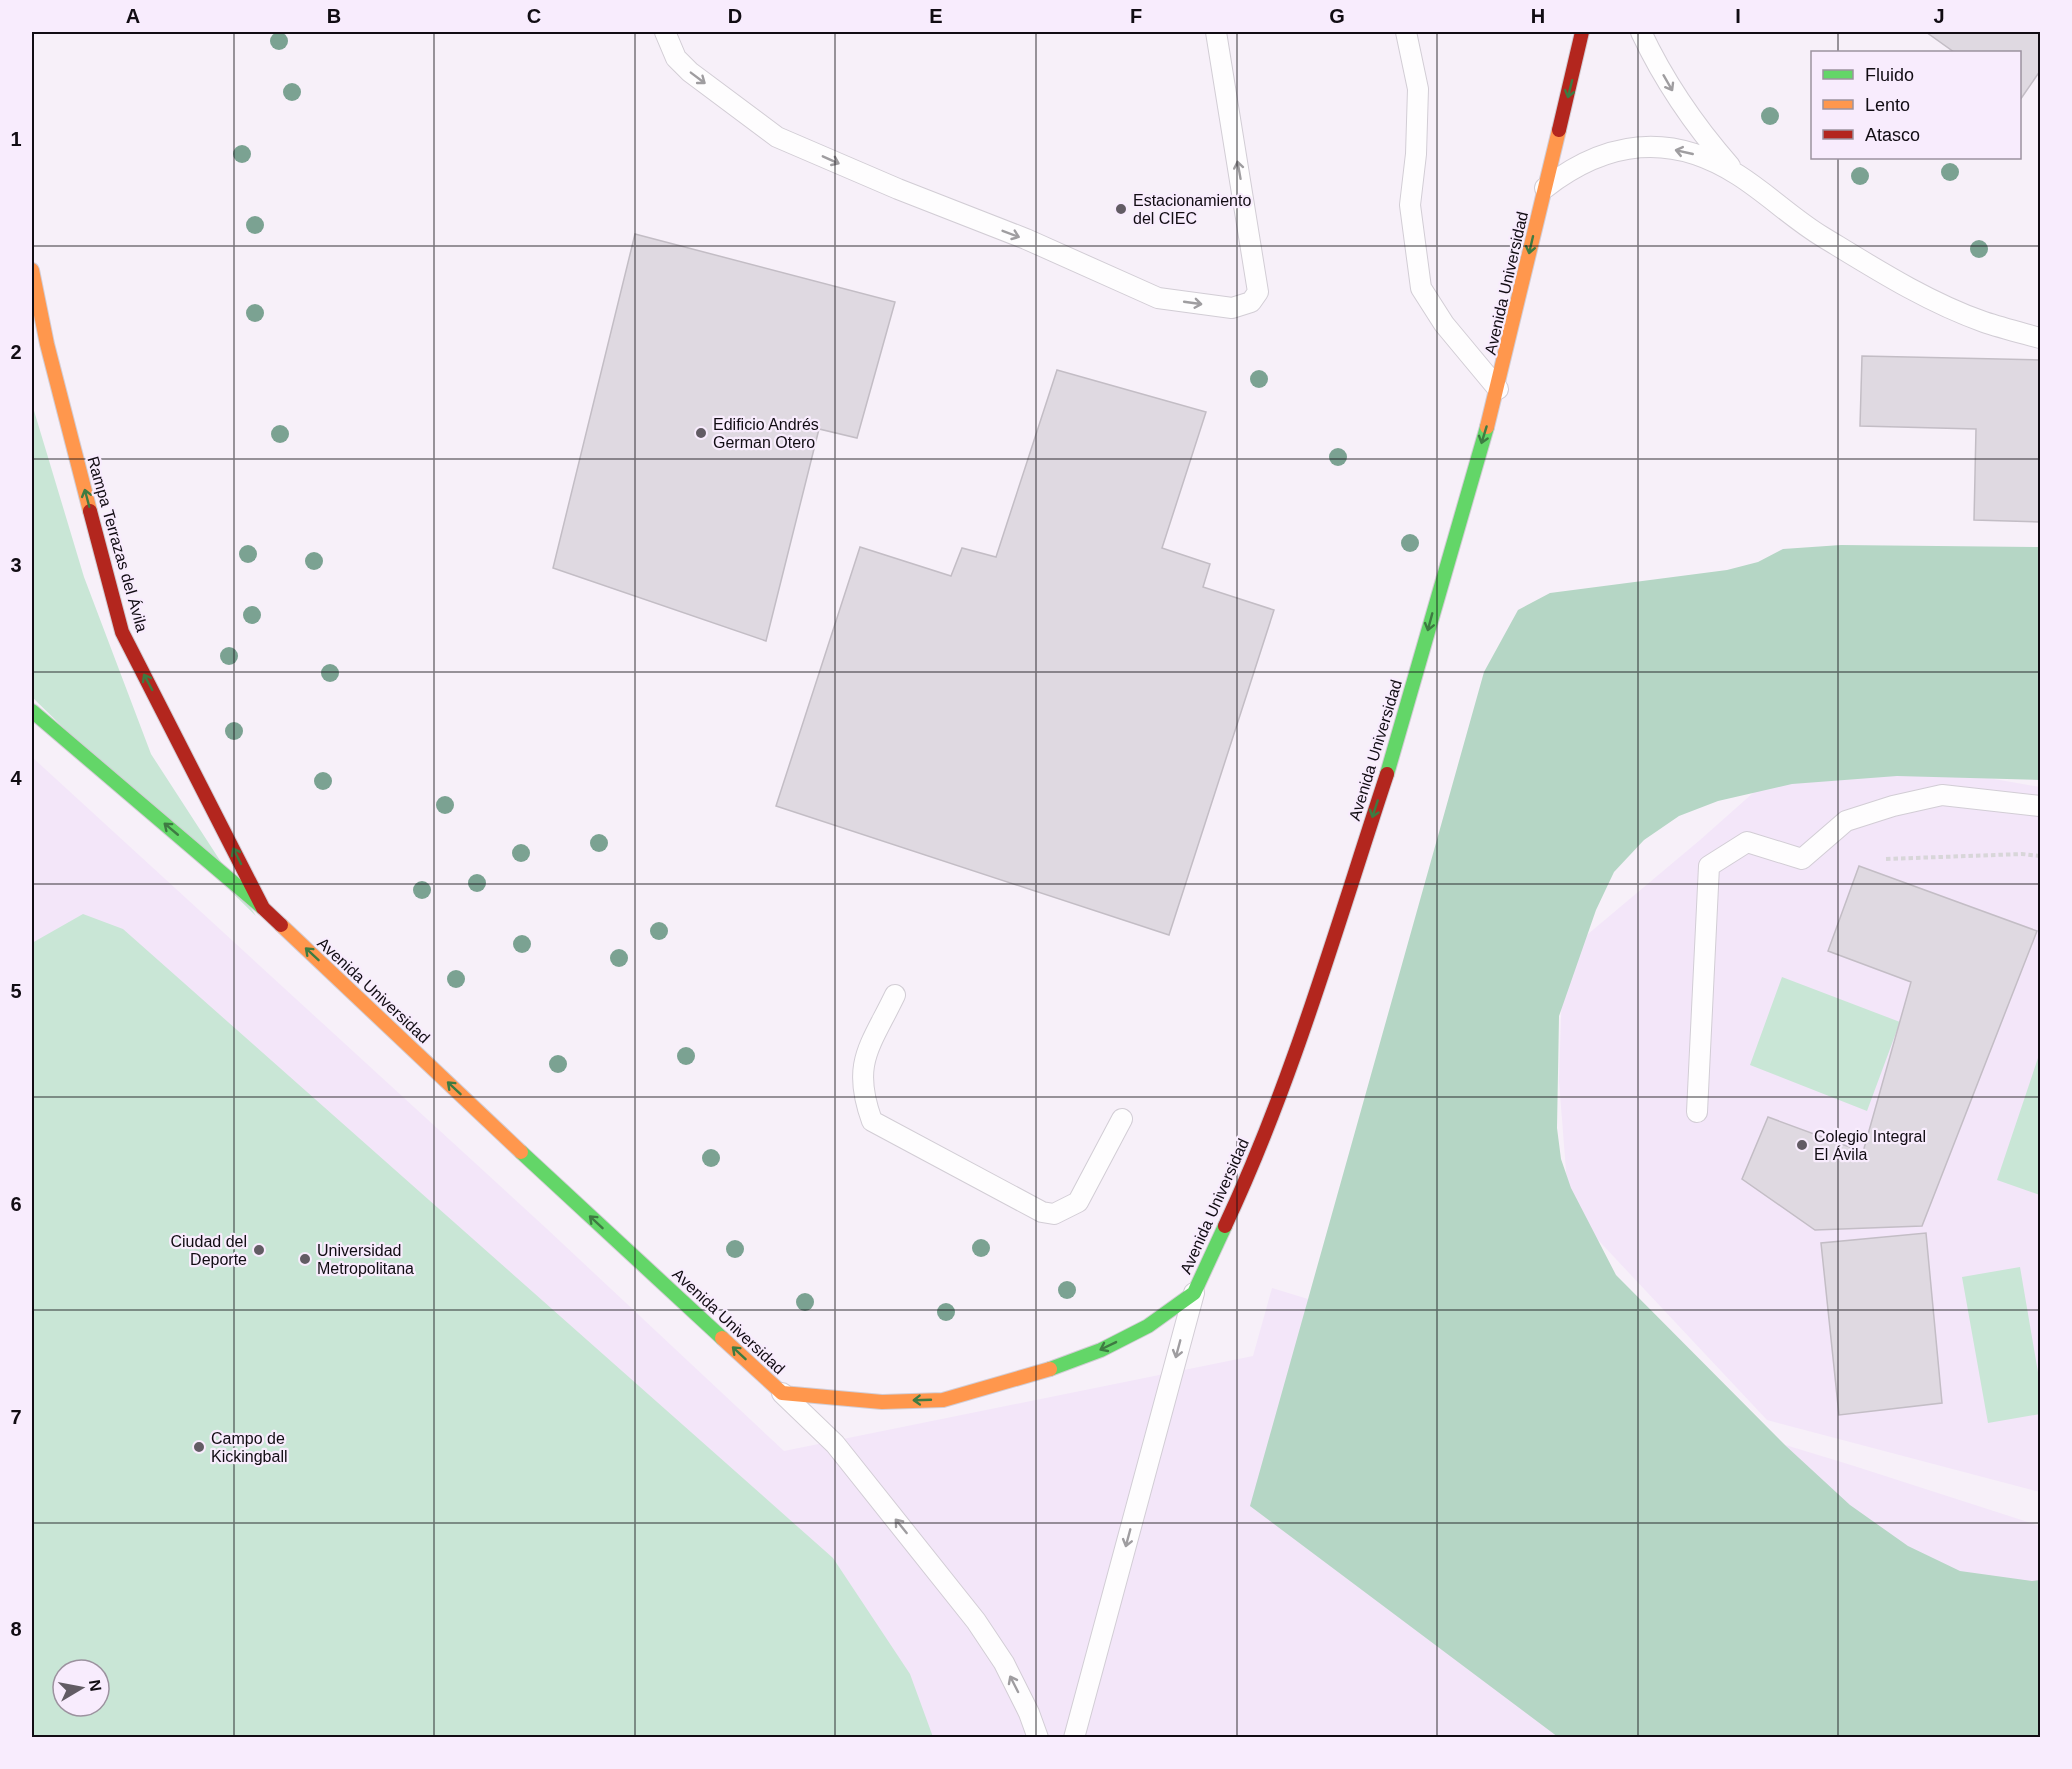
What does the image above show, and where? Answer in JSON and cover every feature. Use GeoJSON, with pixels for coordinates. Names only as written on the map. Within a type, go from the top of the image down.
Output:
{"type":"FeatureCollection","features":[{"type":"Feature","properties":{"kind":"main road","name":"Avenida Universidad"},"geometry":{"type":"LineString","coordinates":[[32,711],[263,908],[571,1199],[783,1393],[882,1402],[943,1400],[1039,1373],[1101,1350],[1148,1326],[1194,1293],[1248,1177],[1311,1005],[1397,742],[1442,576],[1498,389],[1582,32]]}},
{"type":"Feature","properties":{"kind":"main road","name":"Rampa Terrazas del Ávila"},"geometry":{"type":"LineString","coordinates":[[32,270],[47,344],[122,632],[263,908]]}},
{"type":"Feature","properties":{"kind":"lane"},"geometry":{"type":"LineString","coordinates":[[665,32],[676,58],[690,72],[777,137],[898,189],[1026,239],[1158,298],[1232,308],[1251,302],[1258,292],[1216,32]]}},
{"type":"Feature","properties":{"kind":"lane"},"geometry":{"type":"LineString","coordinates":[[1406,32],[1418,89],[1416,154],[1410,205],[1421,288],[1444,324],[1498,389]]}},
{"type":"Feature","properties":{"kind":"lane"},"geometry":{"type":"LineString","coordinates":[[1641,32],[1676,96],[1702,135],[1738,175]]}},
{"type":"Feature","properties":{"kind":"lane"},"geometry":{"type":"LineString","coordinates":[[1545,188],[1570,168],[1597,156],[1631,148],[1664,147],[1700,155],[1738,175],[1820,235],[1915,290],[1984,322],[2040,338]]}},
{"type":"Feature","properties":{"kind":"lane"},"geometry":{"type":"LineString","coordinates":[[1697,1112],[1709,866],[1747,842],[1802,859],[1846,821],[1893,806],[1942,795],[2040,806]]}},
{"type":"Feature","properties":{"kind":"lane"},"geometry":{"type":"LineString","coordinates":[[895,995],[863,1060],[861,1081],[872,1121],[1042,1212],[1054,1214],[1078,1202],[1122,1119]]}},
{"type":"Feature","properties":{"kind":"lane"},"geometry":{"type":"LineString","coordinates":[[1074,1737],[1194,1293]]}},
{"type":"Feature","properties":{"kind":"lane"},"geometry":{"type":"LineString","coordinates":[[783,1393],[835,1444],[976,1621],[1004,1663],[1029,1713],[1038,1737]]}},
{"type":"Feature","properties":{"kind":"path"},"geometry":{"type":"LineString","coordinates":[[1886,859],[2022,854],[2040,856]]}},
{"type":"Feature","properties":{"kind":"shaded area","name":"Colegio Integral El Ávila"},"geometry":{"type":"Polygon","coordinates":[[[1806,746],[2040,787],[2040,1492],[1767,1420],[1569,1209],[1559,1081],[1563,955],[1700,840],[1806,746]]]}},
{"type":"Feature","properties":{"kind":"shaded area","name":"Universidad Metropolitana"},"geometry":{"type":"Polygon","coordinates":[[[32,757],[547,1229],[784,1451],[1253,1356],[1272,1288],[1851,1465],[2040,1526],[2040,1737],[32,1737],[32,757]]]}},
{"type":"Feature","properties":{"kind":"green space"},"geometry":{"type":"Polygon","coordinates":[[[32,404],[84,577],[151,754],[256,916],[32,697],[32,404]]]}},
{"type":"Feature","properties":{"kind":"green space"},"geometry":{"type":"Polygon","coordinates":[[[1841,545],[2040,547],[2040,780],[1897,776],[1792,784],[1718,801],[1679,816],[1644,840],[1614,872],[1596,910],[1559,1016],[1557,1128],[1561,1159],[1571,1188],[1616,1275],[1786,1446],[1850,1505],[1908,1546],[1960,1571],[2032,1581],[2040,1580],[2040,1737],[1558,1737],[1250,1506],[1484,672],[1518,610],[1550,593],[1727,570],[1758,562],[1783,549],[1841,545]]]}},
{"type":"Feature","properties":{"kind":"green space","name":"Ciudad del Deporte"},"geometry":{"type":"Polygon","coordinates":[[[83,914],[123,929],[833,1558],[910,1674],[933,1737],[32,1737],[32,943],[83,914]]]}},
{"type":"Feature","properties":{"kind":"green space"},"geometry":{"type":"Polygon","coordinates":[[[1782,977],[1900,1022],[1867,1111],[1750,1065],[1782,977]]]}},
{"type":"Feature","properties":{"kind":"green space"},"geometry":{"type":"Polygon","coordinates":[[[2040,1055],[2040,1195],[1997,1180],[2040,1055]]]}},
{"type":"Feature","properties":{"kind":"green space"},"geometry":{"type":"Polygon","coordinates":[[[2020,1267],[2040,1384],[2040,1414],[1988,1423],[1962,1277],[2020,1267]]]}},
{"type":"Feature","properties":{"kind":"building"},"geometry":{"type":"Polygon","coordinates":[[[1926,32],[2040,32],[2040,71],[2021,99],[2021,51],[1953,51],[1926,32]]]}},
{"type":"Feature","properties":{"kind":"building","name":"Edificio Andrés German Otero"},"geometry":{"type":"Polygon","coordinates":[[[635,234],[895,302],[857,438],[819,429],[766,641],[553,568],[635,234]]]}},
{"type":"Feature","properties":{"kind":"building"},"geometry":{"type":"Polygon","coordinates":[[[1862,356],[2040,360],[2040,522],[1974,520],[1976,429],[1860,426],[1862,356]]]}},
{"type":"Feature","properties":{"kind":"building"},"geometry":{"type":"Polygon","coordinates":[[[1057,370],[1206,412],[1162,548],[1210,564],[1203,587],[1274,610],[1169,935],[776,806],[860,547],[951,576],[962,548],[996,557],[1057,370]]]}},
{"type":"Feature","properties":{"kind":"building"},"geometry":{"type":"Polygon","coordinates":[[[1859,866],[2037,931],[1922,1226],[1815,1230],[1742,1179],[1768,1117],[1863,1152],[1911,982],[1828,951],[1859,866]]]}},
{"type":"Feature","properties":{"kind":"building"},"geometry":{"type":"Polygon","coordinates":[[[1926,1233],[1942,1403],[1839,1415],[1821,1243],[1926,1233]]]}},
{"type":"Feature","properties":{"kind":"traffic: fast"},"geometry":{"type":"LineString","coordinates":[[1387,774],[1487,427]]}},
{"type":"Feature","properties":{"kind":"traffic: fast"},"geometry":{"type":"LineString","coordinates":[[32,711],[263,908]]}},
{"type":"Feature","properties":{"kind":"traffic: fast"},"geometry":{"type":"LineString","coordinates":[[521,1152],[722,1338]]}},
{"type":"Feature","properties":{"kind":"traffic: fast"},"geometry":{"type":"LineString","coordinates":[[1050,1369],[1101,1350],[1148,1326],[1194,1293],[1225,1226]]}},
{"type":"Feature","properties":{"kind":"traffic: slow"},"geometry":{"type":"LineString","coordinates":[[1487,427],[1559,130]]}},
{"type":"Feature","properties":{"kind":"traffic: slow"},"geometry":{"type":"LineString","coordinates":[[32,270],[47,344],[90,511]]}},
{"type":"Feature","properties":{"kind":"traffic: slow"},"geometry":{"type":"LineString","coordinates":[[281,925],[521,1152]]}},
{"type":"Feature","properties":{"kind":"traffic: slow"},"geometry":{"type":"LineString","coordinates":[[722,1338],[782,1393],[882,1402],[943,1400],[1050,1369]]}},
{"type":"Feature","properties":{"kind":"traffic: jam"},"geometry":{"type":"LineString","coordinates":[[1559,130],[1582,32]]}},
{"type":"Feature","properties":{"kind":"traffic: jam"},"geometry":{"type":"LineString","coordinates":[[90,511],[122,632],[263,908],[281,925]]}},
{"type":"Feature","properties":{"kind":"traffic: jam"},"geometry":{"type":"LineString","coordinates":[[1225,1226],[1293,1059],[1387,774]]}},
{"type":"Feature","properties":{"kind":"place","name":"Estacionamiento del CIEC"},"geometry":{"type":"Point","coordinates":[1121,209]}},
{"type":"Feature","properties":{"kind":"place","name":"Edificio Andrés German Otero"},"geometry":{"type":"Point","coordinates":[701,433]}},
{"type":"Feature","properties":{"kind":"place","name":"Colegio Integral El Ávila"},"geometry":{"type":"Point","coordinates":[1802,1145]}},
{"type":"Feature","properties":{"kind":"place","name":"Ciudad del Deporte"},"geometry":{"type":"Point","coordinates":[259,1250]}},
{"type":"Feature","properties":{"kind":"place","name":"Universidad Metropolitana"},"geometry":{"type":"Point","coordinates":[305,1259]}},
{"type":"Feature","properties":{"kind":"place","name":"Campo de Kickingball"},"geometry":{"type":"Point","coordinates":[199,1447]}}]}
